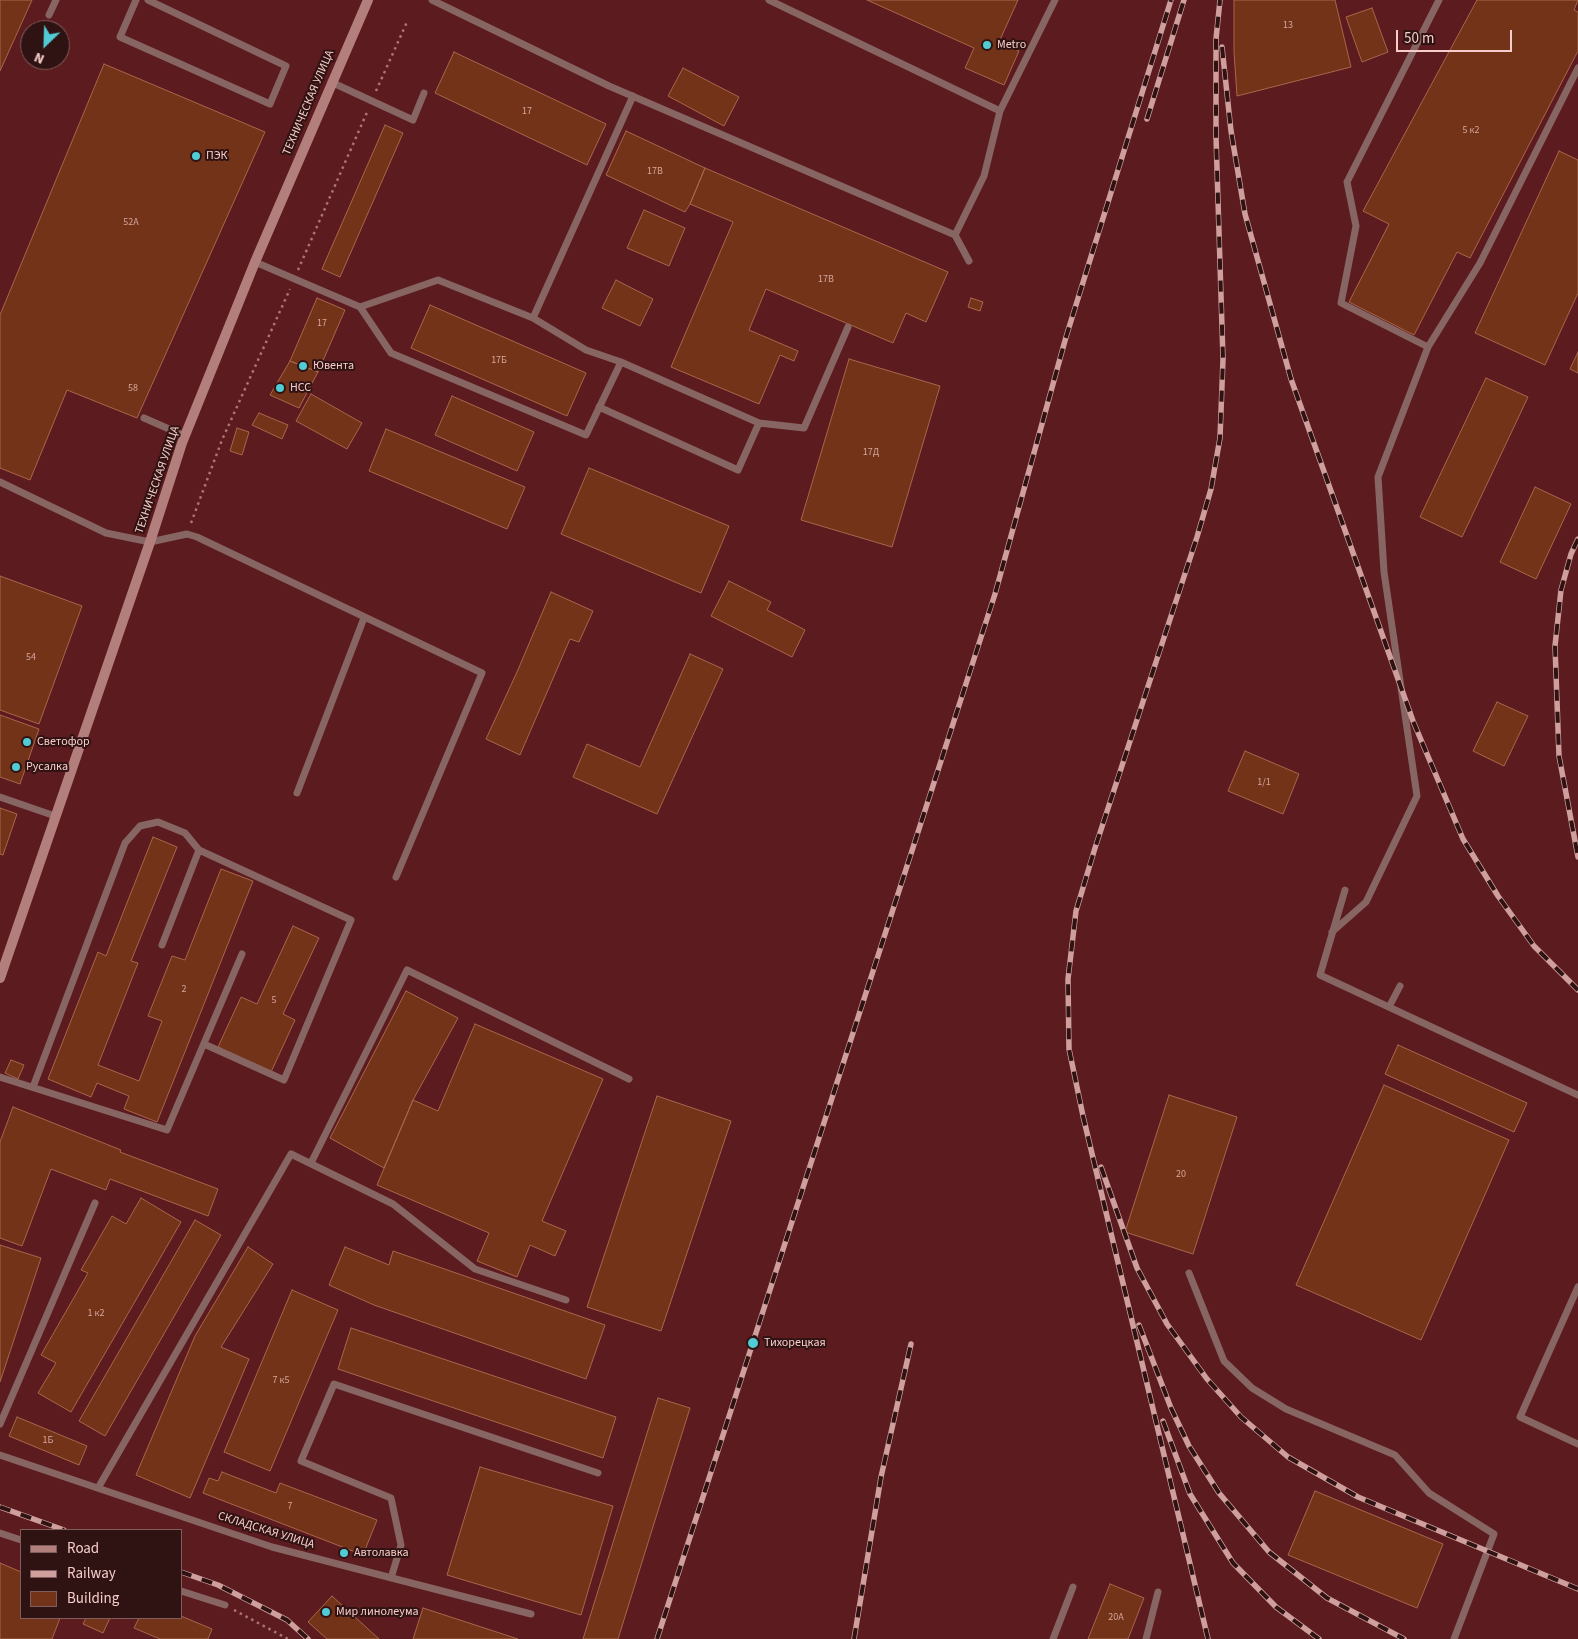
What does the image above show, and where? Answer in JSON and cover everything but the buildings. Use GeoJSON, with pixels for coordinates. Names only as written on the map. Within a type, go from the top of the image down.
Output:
{"type":"FeatureCollection","features":[{"type":"Feature","properties":{"kind":"main road","name":"ТЕХНИЧЕСКАЯ УЛИЦА"},"geometry":{"type":"LineString","coordinates":[[0,978],[185,436],[255,262],[368,0]]}},
{"type":"Feature","properties":{"kind":"lane"},"geometry":{"type":"LineString","coordinates":[[49,15],[56,0]]}},
{"type":"Feature","properties":{"kind":"lane"},"geometry":{"type":"LineString","coordinates":[[136,0],[120,37],[270,104],[286,66],[148,0]]}},
{"type":"Feature","properties":{"kind":"lane"},"geometry":{"type":"LineString","coordinates":[[432,0],[633,96],[955,236],[969,261]]}},
{"type":"Feature","properties":{"kind":"lane"},"geometry":{"type":"LineString","coordinates":[[769,0],[1000,111]]}},
{"type":"Feature","properties":{"kind":"lane"},"geometry":{"type":"LineString","coordinates":[[955,236],[984,176],[1000,111],[1055,0]]}},
{"type":"Feature","properties":{"kind":"lane"},"geometry":{"type":"LineString","coordinates":[[1428,347],[1341,303],[1356,226],[1347,182],[1439,0]]}},
{"type":"Feature","properties":{"kind":"lane"},"geometry":{"type":"LineString","coordinates":[[1332,932],[1366,902],[1416,796],[1384,572],[1378,477],[1428,347],[1480,263],[1578,68]]}},
{"type":"Feature","properties":{"kind":"lane"},"geometry":{"type":"LineString","coordinates":[[332,82],[413,120],[424,93]]}},
{"type":"Feature","properties":{"kind":"lane"},"geometry":{"type":"LineString","coordinates":[[533,318],[633,96]]}},
{"type":"Feature","properties":{"kind":"lane"},"geometry":{"type":"LineString","coordinates":[[255,262],[360,307],[391,353],[586,435],[621,362]]}},
{"type":"Feature","properties":{"kind":"lane"},"geometry":{"type":"LineString","coordinates":[[360,307],[438,280],[533,318],[586,350],[621,362],[759,423],[804,428],[848,327]]}},
{"type":"Feature","properties":{"kind":"lane"},"geometry":{"type":"LineString","coordinates":[[598,407],[738,470],[759,423]]}},
{"type":"Feature","properties":{"kind":"lane"},"geometry":{"type":"LineString","coordinates":[[144,418],[185,436]]}},
{"type":"Feature","properties":{"kind":"lane"},"geometry":{"type":"LineString","coordinates":[[0,482],[106,533],[150,542],[188,534],[482,673],[396,877]]}},
{"type":"Feature","properties":{"kind":"lane"},"geometry":{"type":"LineString","coordinates":[[298,793],[364,618]]}},
{"type":"Feature","properties":{"kind":"lane"},"geometry":{"type":"LineString","coordinates":[[0,798],[55,816]]}},
{"type":"Feature","properties":{"kind":"lane"},"geometry":{"type":"LineString","coordinates":[[33,1087],[125,843],[140,826],[158,822],[185,833],[198,850],[351,920],[284,1080],[204,1044]]}},
{"type":"Feature","properties":{"kind":"lane"},"geometry":{"type":"LineString","coordinates":[[162,945],[198,850]]}},
{"type":"Feature","properties":{"kind":"lane"},"geometry":{"type":"LineString","coordinates":[[1345,890],[1320,975],[1578,1094]]}},
{"type":"Feature","properties":{"kind":"lane"},"geometry":{"type":"LineString","coordinates":[[0,1077],[167,1130],[242,954]]}},
{"type":"Feature","properties":{"kind":"lane"},"geometry":{"type":"LineString","coordinates":[[311,1164],[407,970],[629,1079]]}},
{"type":"Feature","properties":{"kind":"lane"},"geometry":{"type":"LineString","coordinates":[[1389,1007],[1400,986]]}},
{"type":"Feature","properties":{"kind":"lane"},"geometry":{"type":"LineString","coordinates":[[98,1488],[291,1154],[393,1204],[475,1269],[566,1300]]}},
{"type":"Feature","properties":{"kind":"lane"},"geometry":{"type":"LineString","coordinates":[[0,1424],[95,1202]]}},
{"type":"Feature","properties":{"kind":"lane"},"geometry":{"type":"LineString","coordinates":[[1188,1273],[1224,1361],[1252,1388],[1286,1409],[1395,1455],[1429,1493],[1494,1534],[1454,1639]]}},
{"type":"Feature","properties":{"kind":"lane"},"geometry":{"type":"LineString","coordinates":[[1578,1287],[1520,1417],[1578,1444]]}},
{"type":"Feature","properties":{"kind":"lane"},"geometry":{"type":"LineString","coordinates":[[391,1578],[401,1545],[391,1498],[301,1461],[334,1384],[598,1474]]}},
{"type":"Feature","properties":{"kind":"lane","name":"СКЛАДСКАЯ УЛИЦА"},"geometry":{"type":"LineString","coordinates":[[0,1454],[272,1547],[531,1614]]}},
{"type":"Feature","properties":{"kind":"lane"},"geometry":{"type":"LineString","coordinates":[[0,1533],[20,1540]]}},
{"type":"Feature","properties":{"kind":"lane"},"geometry":{"type":"LineString","coordinates":[[1053,1639],[1073,1587]]}},
{"type":"Feature","properties":{"kind":"lane"},"geometry":{"type":"LineString","coordinates":[[182,1591],[224,1605]]}},
{"type":"Feature","properties":{"kind":"lane"},"geometry":{"type":"LineString","coordinates":[[1146,1639],[1158,1592]]}},
{"type":"Feature","properties":{"kind":"path"},"geometry":{"type":"LineString","coordinates":[[224,1605],[288,1639]]}},
{"type":"Feature","properties":{"kind":"railway"},"geometry":{"type":"LineString","coordinates":[[657,1639],[995,594],[1066,337],[1171,0]]}},
{"type":"Feature","properties":{"kind":"railway"},"geometry":{"type":"LineString","coordinates":[[1147,119],[1184,0]]}},
{"type":"Feature","properties":{"kind":"railway"},"geometry":{"type":"LineString","coordinates":[[1208,1639],[1083,1116],[1069,1049],[1068,979],[1076,911],[1197,537],[1211,489],[1220,438],[1223,359],[1216,137],[1216,39],[1220,0]]}},
{"type":"Feature","properties":{"kind":"railway"},"geometry":{"type":"LineString","coordinates":[[1222,47],[1231,131],[1245,214],[1291,379],[1413,721],[1463,839],[1498,896],[1534,946],[1578,990]]}},
{"type":"Feature","properties":{"kind":"railway"},"geometry":{"type":"LineString","coordinates":[[1578,539],[1571,554],[1561,590],[1555,646],[1559,756],[1578,857]]}},
{"type":"Feature","properties":{"kind":"railway"},"geometry":{"type":"LineString","coordinates":[[1101,1167],[1137,1268],[1167,1324],[1207,1379],[1241,1417],[1288,1457],[1358,1497],[1578,1589]]}},
{"type":"Feature","properties":{"kind":"railway"},"geometry":{"type":"LineString","coordinates":[[1139,1325],[1171,1408],[1189,1446],[1219,1493],[1269,1552],[1327,1598],[1404,1639]]}},
{"type":"Feature","properties":{"kind":"railway"},"geometry":{"type":"LineString","coordinates":[[854,1639],[881,1477],[911,1344]]}},
{"type":"Feature","properties":{"kind":"railway"},"geometry":{"type":"LineString","coordinates":[[1163,1421],[1190,1494],[1233,1563],[1276,1607],[1319,1639]]}},
{"type":"Feature","properties":{"kind":"railway"},"geometry":{"type":"LineString","coordinates":[[0,1507],[61,1529]]}},
{"type":"Feature","properties":{"kind":"railway"},"geometry":{"type":"LineString","coordinates":[[182,1572],[218,1585],[287,1620],[308,1639]]}},
{"type":"Feature","properties":{"kind":"place","name":"Metro"},"geometry":{"type":"Point","coordinates":[987,45]}},
{"type":"Feature","properties":{"kind":"place","name":"ПЭК"},"geometry":{"type":"Point","coordinates":[196,156]}},
{"type":"Feature","properties":{"kind":"place","name":"Ювента"},"geometry":{"type":"Point","coordinates":[303,366]}},
{"type":"Feature","properties":{"kind":"place","name":"НСС"},"geometry":{"type":"Point","coordinates":[280,388]}},
{"type":"Feature","properties":{"kind":"place","name":"Светофор"},"geometry":{"type":"Point","coordinates":[27,742]}},
{"type":"Feature","properties":{"kind":"place","name":"Русалка"},"geometry":{"type":"Point","coordinates":[16,767]}},
{"type":"Feature","properties":{"kind":"place","name":"Тихорецкая"},"geometry":{"type":"Point","coordinates":[753,1343]}},
{"type":"Feature","properties":{"kind":"place","name":"Автолавка"},"geometry":{"type":"Point","coordinates":[344,1553]}},
{"type":"Feature","properties":{"kind":"place","name":"Мир линолеума"},"geometry":{"type":"Point","coordinates":[326,1612]}}]}
